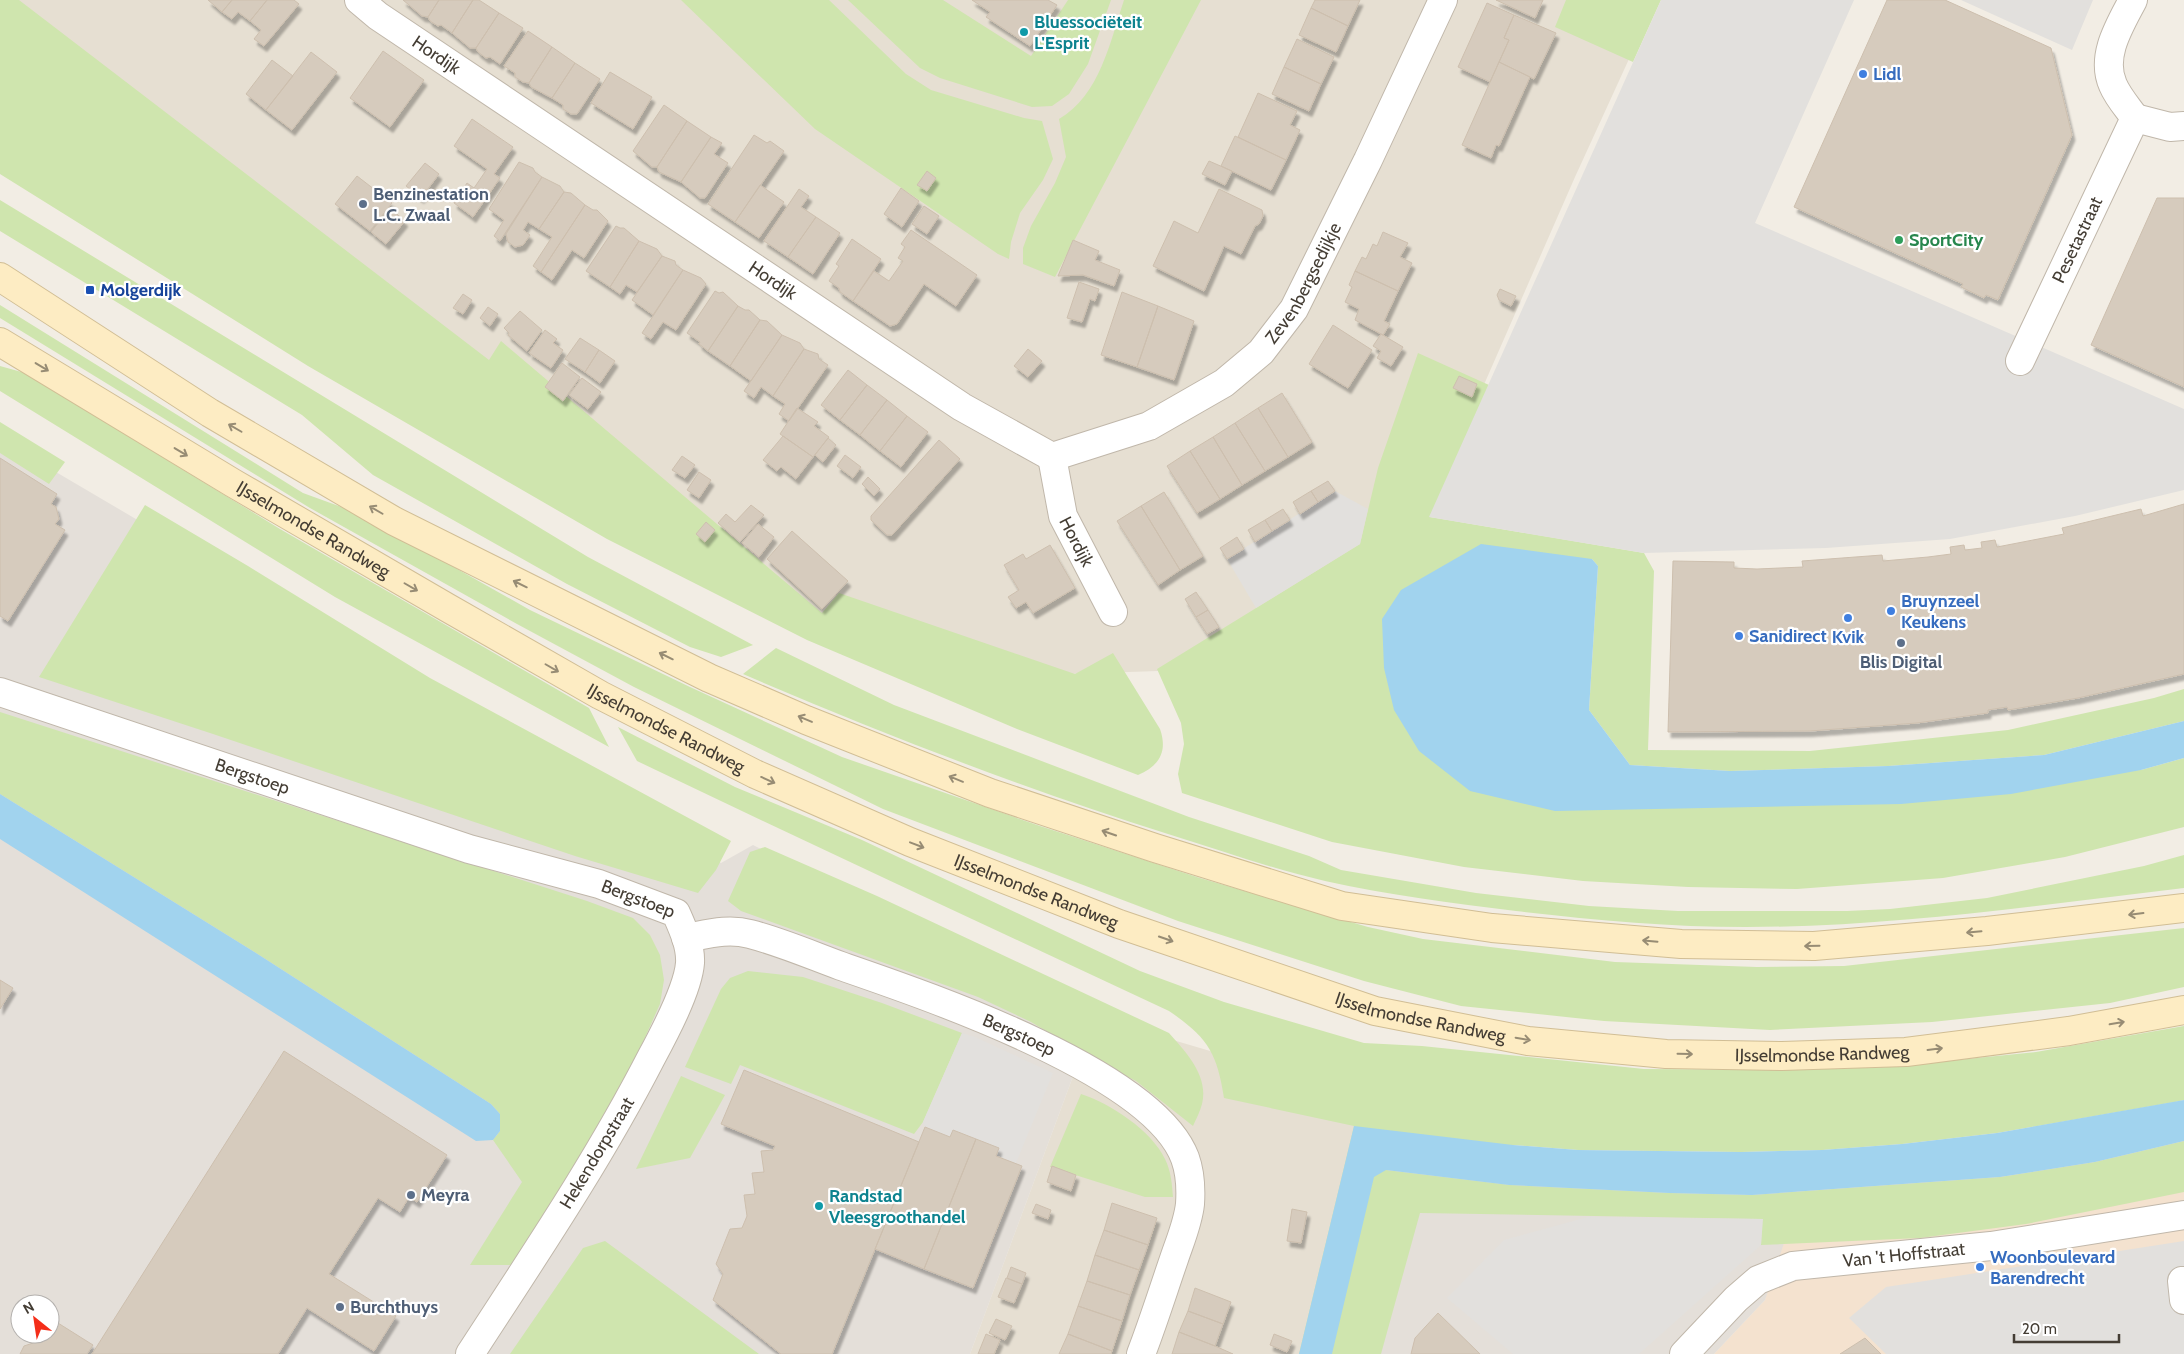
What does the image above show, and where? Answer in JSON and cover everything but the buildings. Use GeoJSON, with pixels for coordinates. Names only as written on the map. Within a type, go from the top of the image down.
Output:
{"type":"FeatureCollection","features":[{"type":"Feature","properties":{"kind":"main road"},"geometry":{"type":"LineString","coordinates":[[0,278],[210,413],[394,521],[710,678],[806,720],[990,793],[1155,848],[1342,906],[1492,928],[1672,943],[1814,946],[1987,931],[2184,908]]}},
{"type":"Feature","properties":{"kind":"main road","name":"IJsselmondse Randweg"},"geometry":{"type":"LineString","coordinates":[[0,342],[233,484],[600,695],[755,774],[910,842],[1119,924],[1375,1011],[1528,1040],[1666,1054],[1782,1056],[1906,1052],[2069,1031],[2184,1010]]}},
{"type":"Feature","properties":{"kind":"street","name":"Hordijk"},"geometry":{"type":"LineString","coordinates":[[359,0],[378,16],[962,407],[1052,457],[1063,516],[1113,612]]}},
{"type":"Feature","properties":{"kind":"street","name":"Zevenbergsedijkje"},"geometry":{"type":"LineString","coordinates":[[1052,457],[1148,426],[1224,383],[1261,352],[1294,310],[1368,160],[1443,0]]}},
{"type":"Feature","properties":{"kind":"street"},"geometry":{"type":"LineString","coordinates":[[2133,0],[2114,39],[2109,63],[2113,85],[2135,118],[2170,127],[2184,126]]}},
{"type":"Feature","properties":{"kind":"street","name":"Pesetastraat"},"geometry":{"type":"LineString","coordinates":[[2020,361],[2135,118]]}},
{"type":"Feature","properties":{"kind":"street","name":"Bergstoep"},"geometry":{"type":"LineString","coordinates":[[0,692],[469,849],[608,887],[676,914],[686,938],[724,930],[750,934],[982,1018],[1047,1048],[1094,1073],[1145,1107],[1165,1126],[1185,1156],[1191,1189],[1190,1205],[1184,1228],[1140,1354]]}},
{"type":"Feature","properties":{"kind":"street","name":"Hekendorpstraat"},"geometry":{"type":"LineString","coordinates":[[470,1354],[561,1214],[633,1094],[662,1036],[686,981],[690,965],[690,948],[686,938]]}},
{"type":"Feature","properties":{"kind":"street","name":"Van 't Hoffstraat"},"geometry":{"type":"LineString","coordinates":[[1684,1354],[1736,1299],[1758,1280],[1793,1266],[1991,1246],[2184,1215]]}},
{"type":"Feature","properties":{"kind":"shaded area"},"geometry":{"type":"Polygon","coordinates":[[[0,0],[1656,0],[1575,177],[1415,542],[1158,671],[1070,674],[818,642],[0,0]]]}},
{"type":"Feature","properties":{"kind":"shaded area"},"geometry":{"type":"Polygon","coordinates":[[[1661,0],[1854,0],[1755,223],[2184,409],[2184,490],[2075,516],[1950,539],[1826,548],[1644,553],[1429,517],[1661,0]]]}},
{"type":"Feature","properties":{"kind":"shaded area"},"geometry":{"type":"Polygon","coordinates":[[[1961,0],[2093,0],[2072,50],[1961,0]]]}},
{"type":"Feature","properties":{"kind":"shaded area"},"geometry":{"type":"Polygon","coordinates":[[[0,437],[27,455],[721,863],[753,845],[1095,1017],[970,1354],[0,1354],[0,437]]]}},
{"type":"Feature","properties":{"kind":"shaded area"},"geometry":{"type":"Polygon","coordinates":[[[1335,491],[1368,509],[1360,544],[1256,608],[1227,559],[1335,491]]]}},
{"type":"Feature","properties":{"kind":"shaded area"},"geometry":{"type":"Polygon","coordinates":[[[1095,1017],[1366,1097],[1317,1354],[970,1354],[1095,1017]]]}},
{"type":"Feature","properties":{"kind":"shaded area"},"geometry":{"type":"Polygon","coordinates":[[[962,1033],[975,1037],[1053,1073],[1016,1163],[996,1156],[999,1148],[954,1130],[950,1137],[925,1127],[923,1122],[962,1033]]]}},
{"type":"Feature","properties":{"kind":"shaded area","name":"Woonboulevard Barendrecht"},"geometry":{"type":"Polygon","coordinates":[[[2184,1123],[2184,1354],[1714,1354],[1765,1300],[1799,1174],[2184,1123]]]}},
{"type":"Feature","properties":{"kind":"shaded area"},"geometry":{"type":"Polygon","coordinates":[[[1365,1158],[1799,1174],[1787,1234],[1765,1300],[1714,1354],[1317,1354],[1365,1158]]]}},
{"type":"Feature","properties":{"kind":"shaded area"},"geometry":{"type":"Polygon","coordinates":[[[1588,1217],[1763,1219],[1761,1245],[1639,1354],[1513,1354],[1447,1298],[1504,1240],[1588,1217]]]}},
{"type":"Feature","properties":{"kind":"shaded area"},"geometry":{"type":"Polygon","coordinates":[[[2184,1241],[2184,1354],[1886,1354],[1849,1318],[1886,1287],[2184,1241]]]}},
{"type":"Feature","properties":{"kind":"green space"},"geometry":{"type":"Polygon","coordinates":[[[0,0],[19,0],[489,360],[501,341],[822,613],[839,593],[1075,674],[1113,653],[1160,729],[1163,745],[1160,757],[1156,763],[1138,775],[1017,729],[807,640],[607,539],[308,366],[0,174],[0,0]]]}},
{"type":"Feature","properties":{"kind":"green space"},"geometry":{"type":"Polygon","coordinates":[[[681,0],[829,0],[906,74],[931,90],[1024,118],[1042,121],[1053,159],[1043,180],[1020,213],[1011,242],[1009,259],[998,254],[815,129],[681,0]]]}},
{"type":"Feature","properties":{"kind":"green space"},"geometry":{"type":"Polygon","coordinates":[[[848,0],[943,0],[1031,56],[1068,0],[1111,0],[1088,64],[1069,94],[1052,106],[1032,107],[940,78],[920,68],[848,0]]]}},
{"type":"Feature","properties":{"kind":"green space"},"geometry":{"type":"Polygon","coordinates":[[[1124,0],[1201,0],[1055,277],[1023,264],[1023,248],[1031,226],[1055,183],[1066,157],[1059,119],[1073,109],[1094,82],[1108,50],[1124,0]]]}},
{"type":"Feature","properties":{"kind":"green space"},"geometry":{"type":"Polygon","coordinates":[[[1566,0],[1661,0],[1633,62],[1555,27],[1566,0]]]}},
{"type":"Feature","properties":{"kind":"green space"},"geometry":{"type":"Polygon","coordinates":[[[0,200],[588,557],[753,645],[721,657],[690,647],[567,584],[373,475],[302,415],[0,231],[0,200]]]}},
{"type":"Feature","properties":{"kind":"green space"},"geometry":{"type":"Polygon","coordinates":[[[0,305],[303,493],[358,513],[530,610],[690,687],[842,757],[1040,826],[1200,878],[1368,927],[1423,939],[1615,962],[1757,967],[1844,966],[2184,928],[2184,987],[2110,1003],[1932,1022],[1770,1030],[1604,1021],[1461,1006],[1364,981],[1178,921],[883,809],[634,687],[310,508],[0,318],[0,305]]]}},
{"type":"Feature","properties":{"kind":"green space"},"geometry":{"type":"Polygon","coordinates":[[[1418,353],[1489,385],[1430,517],[1644,553],[1654,571],[1648,750],[1810,751],[2008,730],[2154,698],[2184,689],[2184,721],[2044,755],[1888,766],[1730,771],[1630,765],[1589,710],[1598,566],[1592,559],[1470,791],[2141,770],[2184,758],[2184,827],[2065,857],[1943,878],[1797,889],[1688,887],[1583,881],[1464,867],[1332,842],[1182,793],[1178,774],[1184,744],[1181,723],[1157,669],[1360,544],[1378,468],[1418,353]]]}},
{"type":"Feature","properties":{"kind":"green space"},"geometry":{"type":"Polygon","coordinates":[[[0,366],[25,373],[280,529],[589,708],[609,747],[335,597],[0,391],[0,366]]]}},
{"type":"Feature","properties":{"kind":"green space"},"geometry":{"type":"Polygon","coordinates":[[[0,422],[65,462],[49,484],[0,453],[0,422]]]}},
{"type":"Feature","properties":{"kind":"green space"},"geometry":{"type":"Polygon","coordinates":[[[145,505],[430,678],[731,841],[716,870],[698,893],[575,856],[39,677],[145,505]]]}},
{"type":"Feature","properties":{"kind":"green space"},"geometry":{"type":"Polygon","coordinates":[[[776,648],[894,705],[1189,817],[1309,856],[1341,870],[1476,893],[1589,906],[1678,911],[1847,911],[1890,909],[1987,898],[2144,866],[2184,855],[2184,888],[1911,919],[1801,926],[1746,927],[1688,926],[1602,920],[1396,895],[1285,871],[1060,798],[848,718],[743,674],[776,648]]]}},
{"type":"Feature","properties":{"kind":"green space"},"geometry":{"type":"Polygon","coordinates":[[[0,712],[587,901],[633,918],[650,935],[660,955],[664,980],[660,1004],[611,1114],[512,1265],[470,1265],[522,1182],[493,1140],[500,1131],[500,1114],[491,1104],[256,953],[0,794],[0,712]]]}},
{"type":"Feature","properties":{"kind":"green space"},"geometry":{"type":"Polygon","coordinates":[[[618,727],[735,787],[862,840],[1140,971],[1224,1002],[1364,1043],[1422,1046],[1644,1069],[1792,1070],[1887,1067],[2036,1052],[2184,1026],[2184,1100],[2175,1102],[1997,1133],[1902,1144],[1822,1150],[1741,1152],[1578,1150],[1513,1145],[1386,1170],[1510,1185],[1752,1195],[2000,1177],[2095,1162],[2184,1141],[2184,1192],[2026,1224],[1920,1238],[1761,1245],[1762,1219],[1420,1213],[1381,1354],[1299,1354],[1354,1126],[1224,1098],[1218,1069],[1208,1047],[1193,1029],[1169,1011],[637,761],[618,727]]]}},
{"type":"Feature","properties":{"kind":"green space"},"geometry":{"type":"Polygon","coordinates":[[[765,847],[877,896],[1169,1033],[1189,1056],[1202,1084],[1202,1104],[1193,1126],[1136,1081],[1097,1061],[1031,1022],[978,997],[741,911],[728,901],[750,852],[765,847]]]}},
{"type":"Feature","properties":{"kind":"green space"},"geometry":{"type":"Polygon","coordinates":[[[748,971],[803,977],[882,1003],[962,1033],[923,1122],[914,1134],[740,1065],[731,1084],[685,1067],[721,989],[730,978],[748,971]]]}},
{"type":"Feature","properties":{"kind":"green space"},"geometry":{"type":"Polygon","coordinates":[[[681,1076],[725,1095],[690,1158],[636,1169],[681,1076]]]}},
{"type":"Feature","properties":{"kind":"green space"},"geometry":{"type":"Polygon","coordinates":[[[1081,1094],[1117,1111],[1150,1138],[1159,1149],[1167,1164],[1173,1197],[1145,1197],[1050,1167],[1081,1094]]]}},
{"type":"Feature","properties":{"kind":"green space"},"geometry":{"type":"Polygon","coordinates":[[[605,1241],[759,1354],[510,1354],[583,1248],[605,1241]]]}},
{"type":"Feature","properties":{"kind":"water"},"geometry":{"type":"Polygon","coordinates":[[[1481,544],[1592,559],[1598,566],[1589,710],[1630,765],[1730,771],[1888,766],[2044,755],[2184,721],[2184,758],[2141,770],[2011,794],[1901,804],[1555,811],[1470,791],[1419,751],[1394,710],[1384,668],[1382,619],[1401,590],[1481,544]]]}},
{"type":"Feature","properties":{"kind":"water"},"geometry":{"type":"Polygon","coordinates":[[[0,794],[256,953],[491,1104],[500,1114],[500,1131],[493,1140],[476,1141],[0,839],[0,794]]]}},
{"type":"Feature","properties":{"kind":"water"},"geometry":{"type":"Polygon","coordinates":[[[2184,1100],[2184,1141],[2095,1162],[2000,1177],[1752,1195],[1509,1185],[1386,1170],[1374,1177],[1332,1354],[1299,1354],[1354,1126],[1513,1145],[1578,1150],[1741,1152],[1822,1150],[1902,1144],[1997,1133],[2184,1100]]]}},
{"type":"Feature","properties":{"kind":"place","name":"Bluessociëteit L'Esprit"},"geometry":{"type":"Point","coordinates":[1024,32]}},
{"type":"Feature","properties":{"kind":"place","name":"Lidl"},"geometry":{"type":"Point","coordinates":[1863,74]}},
{"type":"Feature","properties":{"kind":"place","name":"Benzinestation L.C. Zwaal"},"geometry":{"type":"Point","coordinates":[363,204]}},
{"type":"Feature","properties":{"kind":"place","name":"SportCity"},"geometry":{"type":"Point","coordinates":[1899,240]}},
{"type":"Feature","properties":{"kind":"place","name":"Molgerdijk"},"geometry":{"type":"Point","coordinates":[90,290]}},
{"type":"Feature","properties":{"kind":"place","name":"Bruynzeel Keukens"},"geometry":{"type":"Point","coordinates":[1891,611]}},
{"type":"Feature","properties":{"kind":"place","name":"Kvik"},"geometry":{"type":"Point","coordinates":[1848,618]}},
{"type":"Feature","properties":{"kind":"place","name":"Sanidirect"},"geometry":{"type":"Point","coordinates":[1739,636]}},
{"type":"Feature","properties":{"kind":"place","name":"Blis Digital"},"geometry":{"type":"Point","coordinates":[1901,643]}},
{"type":"Feature","properties":{"kind":"place","name":"Meyra"},"geometry":{"type":"Point","coordinates":[411,1195]}},
{"type":"Feature","properties":{"kind":"place","name":"Randstad Vleesgroothandel"},"geometry":{"type":"Point","coordinates":[819,1206]}},
{"type":"Feature","properties":{"kind":"place","name":"Woonboulevard Barendrecht"},"geometry":{"type":"Point","coordinates":[1980,1267]}},
{"type":"Feature","properties":{"kind":"place","name":"Burchthuys"},"geometry":{"type":"Point","coordinates":[340,1307]}}]}
